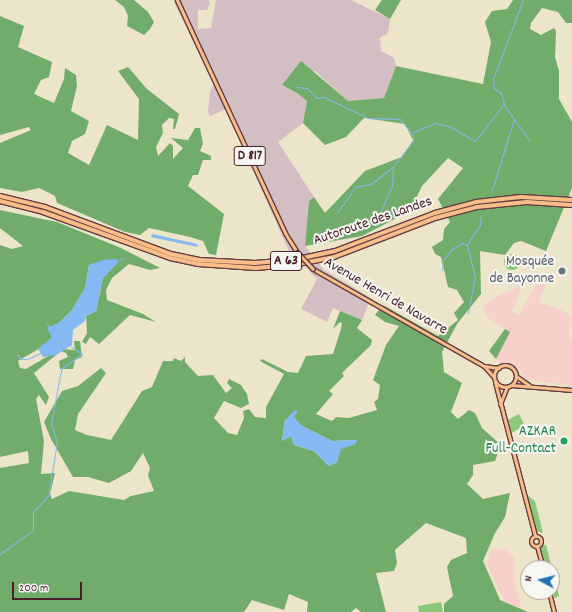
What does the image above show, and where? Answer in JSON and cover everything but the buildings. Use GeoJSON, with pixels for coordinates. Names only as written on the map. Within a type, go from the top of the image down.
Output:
{"type":"FeatureCollection","features":[{"type":"Feature","properties":{"kind":"highway","name":"Autoroute des Landes"},"geometry":{"type":"LineString","coordinates":[[0,196],[44,207],[171,254],[199,260],[255,263],[293,260],[335,251],[435,213],[476,202],[521,197],[572,200]]}},
{"type":"Feature","properties":{"kind":"highway","name":"Autoroute des Landes"},"geometry":{"type":"LineString","coordinates":[[0,200],[43,212],[170,258],[198,264],[256,268],[293,265],[334,256],[434,218],[477,207],[527,202],[572,205]]}},
{"type":"Feature","properties":{"kind":"main road","name":"Avenue Henri de Navarre"},"geometry":{"type":"LineString","coordinates":[[177,0],[282,228],[297,252],[313,269],[484,366],[494,377]]}},
{"type":"Feature","properties":{"kind":"main road","name":"Avenue Henri de Navarre"},"geometry":{"type":"LineString","coordinates":[[484,366],[499,368]]}},
{"type":"Feature","properties":{"kind":"main road"},"geometry":{"type":"LineString","coordinates":[[531,386],[516,376],[510,366],[499,368],[494,377],[535,536]]}},
{"type":"Feature","properties":{"kind":"main road"},"geometry":{"type":"LineString","coordinates":[[500,404],[508,387],[511,385],[516,376]]}},
{"type":"Feature","properties":{"kind":"main road"},"geometry":{"type":"LineString","coordinates":[[495,382],[499,386],[508,387]]}},
{"type":"Feature","properties":{"kind":"main road"},"geometry":{"type":"LineString","coordinates":[[511,385],[572,390]]}},
{"type":"Feature","properties":{"kind":"main road"},"geometry":{"type":"LineString","coordinates":[[535,536],[531,539],[532,544],[537,546],[541,560]]}},
{"type":"Feature","properties":{"kind":"main road"},"geometry":{"type":"LineString","coordinates":[[535,536],[540,537],[540,544],[537,546]]}},
{"type":"Feature","properties":{"kind":"main road"},"geometry":{"type":"LineString","coordinates":[[551,600],[554,612]]}},
{"type":"Feature","properties":{"kind":"shaded area"},"geometry":{"type":"Polygon","coordinates":[[[173,0],[208,0],[210,3],[207,10],[198,10],[198,29],[211,28],[216,0],[351,0],[390,19],[388,33],[380,38],[381,51],[394,58],[396,66],[384,98],[348,101],[315,71],[290,76],[282,85],[297,93],[307,101],[303,123],[278,142],[314,197],[309,201],[305,246],[324,270],[371,298],[362,320],[333,308],[327,322],[301,309],[317,279],[288,249],[226,109],[210,116],[208,112],[210,91],[214,85],[173,0]]]}},
{"type":"Feature","properties":{"kind":"shaded area"},"geometry":{"type":"Polygon","coordinates":[[[537,283],[546,284],[539,302],[566,312],[571,317],[569,336],[572,342],[572,386],[525,379],[520,370],[507,363],[501,363],[496,359],[510,332],[488,318],[483,307],[495,297],[523,284],[512,312],[519,315],[537,283]]]}},
{"type":"Feature","properties":{"kind":"shaded area"},"geometry":{"type":"Polygon","coordinates":[[[506,548],[508,553],[514,555],[515,585],[521,606],[509,610],[487,565],[491,551],[506,548]]]}},
{"type":"Feature","properties":{"kind":"green space"},"geometry":{"type":"Polygon","coordinates":[[[115,0],[134,0],[148,12],[154,22],[144,35],[127,26],[128,16],[124,7],[115,0]]]}},
{"type":"Feature","properties":{"kind":"green space"},"geometry":{"type":"Polygon","coordinates":[[[382,0],[401,0],[390,19],[375,10],[382,0]]]}},
{"type":"Feature","properties":{"kind":"green space"},"geometry":{"type":"Polygon","coordinates":[[[513,0],[572,0],[572,23],[566,23],[558,12],[542,8],[531,23],[530,29],[541,35],[554,28],[556,31],[555,57],[559,71],[559,99],[572,122],[572,188],[546,251],[521,241],[514,243],[505,255],[480,251],[481,294],[457,324],[442,352],[444,372],[462,383],[451,412],[458,419],[469,410],[475,413],[482,428],[501,445],[495,461],[473,465],[473,475],[467,484],[483,499],[510,493],[505,517],[495,533],[483,561],[500,600],[528,612],[444,612],[444,604],[453,596],[447,567],[451,560],[467,553],[466,538],[426,523],[395,550],[397,563],[394,571],[376,573],[386,612],[361,612],[356,608],[351,612],[307,612],[308,602],[289,594],[284,610],[252,600],[244,612],[0,612],[0,468],[29,463],[28,451],[0,457],[0,245],[12,249],[23,246],[0,228],[0,210],[57,222],[121,248],[160,268],[150,270],[129,264],[112,278],[106,290],[107,300],[143,314],[156,322],[130,315],[99,344],[90,337],[86,344],[82,342],[87,333],[86,316],[96,311],[103,278],[117,263],[89,265],[85,288],[72,310],[59,323],[48,328],[52,337],[47,344],[18,361],[20,368],[26,369],[60,349],[75,350],[74,341],[80,341],[82,357],[75,360],[73,369],[60,369],[59,361],[68,357],[66,353],[61,351],[34,373],[49,397],[46,405],[39,395],[36,399],[44,441],[41,474],[55,473],[50,494],[52,499],[69,491],[124,500],[131,496],[154,491],[148,475],[150,468],[143,453],[131,471],[109,483],[88,477],[73,477],[51,439],[44,422],[62,391],[78,386],[101,368],[106,373],[78,414],[75,430],[87,435],[111,440],[142,391],[152,387],[163,361],[173,361],[174,358],[181,361],[185,357],[185,362],[198,376],[213,375],[226,393],[232,388],[227,383],[229,379],[241,385],[247,394],[249,404],[241,408],[224,401],[214,418],[228,433],[237,435],[244,418],[243,411],[249,409],[255,417],[266,418],[266,407],[284,374],[260,361],[262,359],[288,372],[298,373],[306,356],[333,354],[342,323],[340,322],[333,329],[340,311],[362,320],[357,328],[372,340],[371,345],[342,373],[344,376],[329,391],[333,394],[316,414],[332,421],[336,417],[349,418],[377,410],[374,402],[378,399],[380,385],[373,380],[386,345],[399,326],[385,322],[375,315],[383,305],[438,336],[458,320],[454,313],[464,302],[457,290],[448,287],[441,257],[435,254],[432,247],[443,240],[444,229],[450,222],[438,199],[463,168],[448,158],[422,186],[410,211],[362,236],[305,246],[309,201],[314,197],[325,213],[365,171],[402,157],[413,140],[405,124],[364,118],[346,137],[325,145],[303,123],[307,101],[297,93],[282,85],[301,61],[348,101],[384,98],[396,66],[483,84],[491,42],[485,22],[492,11],[507,9],[513,0]],[[290,417],[285,420],[282,441],[291,436],[294,445],[314,451],[329,466],[337,462],[340,449],[356,440],[332,441],[302,426],[290,417]]]}},
{"type":"Feature","properties":{"kind":"green space"},"geometry":{"type":"Polygon","coordinates":[[[0,16],[24,26],[18,47],[52,62],[49,77],[41,80],[34,94],[54,103],[64,79],[65,68],[76,75],[77,86],[71,111],[89,121],[85,134],[72,141],[68,153],[89,165],[107,125],[138,140],[139,99],[118,71],[128,67],[147,89],[179,114],[175,129],[173,129],[174,119],[169,118],[162,125],[163,133],[156,147],[158,156],[170,143],[173,146],[173,159],[183,148],[171,138],[188,140],[195,128],[200,128],[203,144],[200,151],[211,156],[211,160],[203,160],[198,175],[193,175],[188,186],[224,214],[216,255],[209,254],[203,241],[190,237],[149,228],[140,235],[125,232],[57,203],[55,196],[39,188],[22,192],[0,188],[0,143],[31,130],[29,127],[0,135],[0,16]]]}},
{"type":"Feature","properties":{"kind":"green space"},"geometry":{"type":"Polygon","coordinates":[[[512,254],[519,259],[520,262],[515,269],[512,270],[505,265],[504,262],[509,255],[512,254]]]}},
{"type":"Feature","properties":{"kind":"green space"},"geometry":{"type":"Polygon","coordinates":[[[505,329],[510,332],[496,359],[489,351],[505,329]]]}},
{"type":"Feature","properties":{"kind":"green space"},"geometry":{"type":"Polygon","coordinates":[[[519,414],[525,426],[511,433],[508,420],[519,414]]]}},
{"type":"Feature","properties":{"kind":"green space"},"geometry":{"type":"Polygon","coordinates":[[[526,494],[535,501],[543,533],[536,531],[526,494]]]}},
{"type":"Feature","properties":{"kind":"green space"},"geometry":{"type":"Polygon","coordinates":[[[546,545],[550,560],[542,560],[540,550],[541,546],[546,545]]]}},
{"type":"Feature","properties":{"kind":"green space"},"geometry":{"type":"Polygon","coordinates":[[[441,602],[443,612],[419,612],[418,606],[441,602]]]}},
{"type":"Feature","properties":{"kind":"water"},"geometry":{"type":"Polygon","coordinates":[[[152,234],[197,244],[198,247],[151,237],[152,234]]]}},
{"type":"Feature","properties":{"kind":"water"},"geometry":{"type":"Polygon","coordinates":[[[117,259],[117,263],[103,278],[96,311],[86,316],[85,321],[73,330],[72,345],[56,355],[43,357],[38,349],[52,337],[47,328],[59,323],[72,310],[85,288],[89,265],[103,260],[117,259]]]}},
{"type":"Feature","properties":{"kind":"water"},"geometry":{"type":"Polygon","coordinates":[[[295,410],[298,411],[294,417],[302,426],[332,441],[357,440],[356,444],[341,449],[337,462],[329,466],[314,451],[294,445],[291,436],[282,441],[285,420],[295,410]]]}},
{"type":"Feature","properties":{"kind":"waterway"},"geometry":{"type":"LineString","coordinates":[[413,132],[435,123],[449,126],[475,141],[504,104],[501,93],[494,88],[493,79],[523,0]]}},
{"type":"Feature","properties":{"kind":"waterway"},"geometry":{"type":"LineString","coordinates":[[296,87],[307,88],[317,98],[324,97],[368,118],[400,119],[413,135],[413,141],[393,167],[392,186],[377,219]]}},
{"type":"Feature","properties":{"kind":"waterway"},"geometry":{"type":"LineString","coordinates":[[492,190],[514,119],[504,105]]}},
{"type":"Feature","properties":{"kind":"waterway"},"geometry":{"type":"LineString","coordinates":[[514,119],[529,140]]}},
{"type":"Feature","properties":{"kind":"waterway"},"geometry":{"type":"LineString","coordinates":[[337,213],[355,187],[371,184],[393,167]]}},
{"type":"Feature","properties":{"kind":"waterway"},"geometry":{"type":"LineString","coordinates":[[468,313],[475,277],[467,245],[480,225],[481,216]]}},
{"type":"Feature","properties":{"kind":"waterway"},"geometry":{"type":"LineString","coordinates":[[442,270],[443,260],[452,249],[462,243],[467,245]]}},
{"type":"Feature","properties":{"kind":"waterway"},"geometry":{"type":"LineString","coordinates":[[116,262],[123,258]]}},
{"type":"Feature","properties":{"kind":"waterway"},"geometry":{"type":"LineString","coordinates":[[46,324],[51,327]]}},
{"type":"Feature","properties":{"kind":"waterway"},"geometry":{"type":"LineString","coordinates":[[0,554],[33,530],[33,512],[48,496],[57,442],[51,424],[60,375],[62,368],[82,354],[70,346]]}},
{"type":"Feature","properties":{"kind":"waterway"},"geometry":{"type":"LineString","coordinates":[[17,354],[21,359],[28,359],[42,352]]}},
{"type":"Feature","properties":{"kind":"place","name":"Mosquée de Bayonne"},"geometry":{"type":"Point","coordinates":[562,271]}},
{"type":"Feature","properties":{"kind":"place","name":"AZKAR Full-Contact"},"geometry":{"type":"Point","coordinates":[564,441]}}]}
